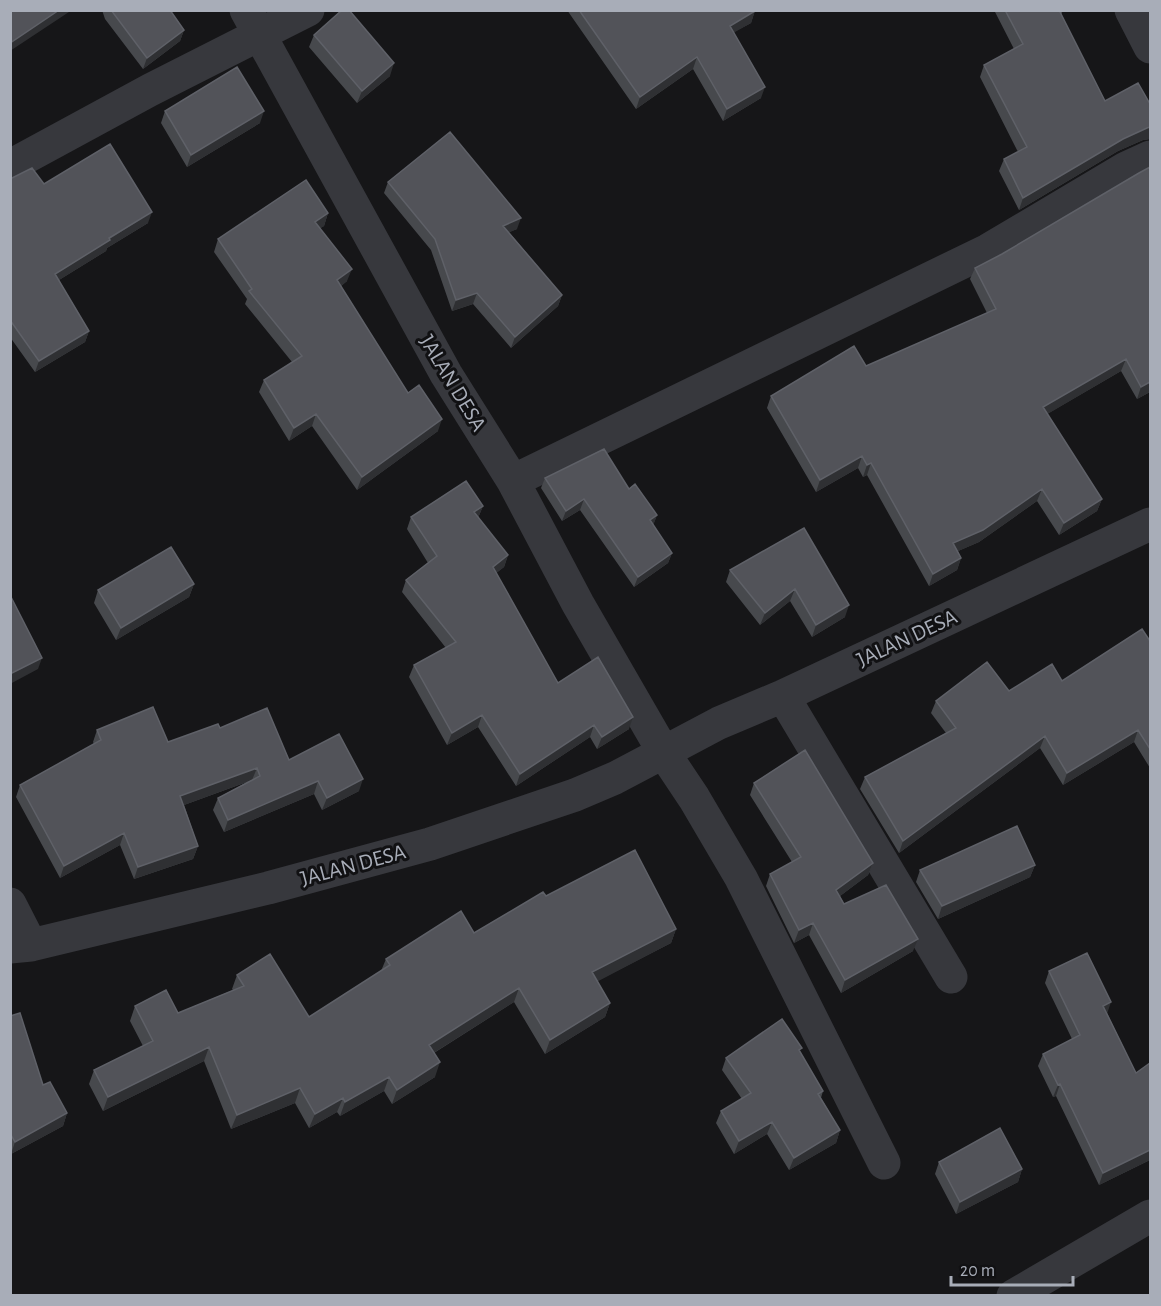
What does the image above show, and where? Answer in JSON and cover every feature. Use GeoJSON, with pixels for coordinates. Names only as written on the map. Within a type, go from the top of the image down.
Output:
{"type":"FeatureCollection","features":[{"type":"Feature","properties":{"kind":"street"},"geometry":{"type":"LineString","coordinates":[[10,166],[150,90],[253,23],[308,10]]}},
{"type":"Feature","properties":{"kind":"street"},"geometry":{"type":"LineString","coordinates":[[1131,10],[1150,48]]}},
{"type":"Feature","properties":{"kind":"street","name":"JALAN DESA"},"geometry":{"type":"LineString","coordinates":[[253,23],[446,374],[513,481],[578,604],[664,753]]}},
{"type":"Feature","properties":{"kind":"street"},"geometry":{"type":"LineString","coordinates":[[513,481],[987,250],[1126,168],[1150,157]]}},
{"type":"Feature","properties":{"kind":"street","name":"JALAN DESA"},"geometry":{"type":"LineString","coordinates":[[10,904],[21,946],[268,888],[430,844],[575,795],[615,778],[719,723],[783,696],[1150,524]]}},
{"type":"Feature","properties":{"kind":"street"},"geometry":{"type":"LineString","coordinates":[[783,696],[951,977]]}},
{"type":"Feature","properties":{"kind":"street"},"geometry":{"type":"LineString","coordinates":[[664,753],[741,878],[884,1163]]}},
{"type":"Feature","properties":{"kind":"street"},"geometry":{"type":"LineString","coordinates":[[1013,1296],[1150,1216]]}},
{"type":"Feature","properties":{"kind":"building"},"geometry":{"type":"Polygon","coordinates":[[[10,10],[59,10],[10,43],[10,10]]]}},
{"type":"Feature","properties":{"kind":"building"},"geometry":{"type":"Polygon","coordinates":[[[111,10],[170,10],[184,30],[147,58],[111,10]]]}},
{"type":"Feature","properties":{"kind":"building"},"geometry":{"type":"Polygon","coordinates":[[[342,10],[349,10],[394,63],[362,91],[314,35],[342,10]]]}},
{"type":"Feature","properties":{"kind":"building"},"geometry":{"type":"Polygon","coordinates":[[[579,10],[755,10],[730,26],[765,87],[727,109],[697,57],[640,97],[579,10]]]}},
{"type":"Feature","properties":{"kind":"building"},"geometry":{"type":"Polygon","coordinates":[[[1005,10],[1059,10],[1105,101],[1138,83],[1150,104],[1150,127],[1123,139],[1023,198],[1004,159],[1027,147],[984,65],[1023,44],[1005,10]]]}},
{"type":"Feature","properties":{"kind":"building"},"geometry":{"type":"Polygon","coordinates":[[[237,67],[264,111],[191,155],[165,111],[237,67]]]}},
{"type":"Feature","properties":{"kind":"building"},"geometry":{"type":"Polygon","coordinates":[[[450,132],[521,218],[503,226],[562,295],[515,337],[477,293],[456,300],[435,239],[388,182],[450,132]]]}},
{"type":"Feature","properties":{"kind":"building"},"geometry":{"type":"Polygon","coordinates":[[[110,144],[152,212],[55,274],[89,331],[39,361],[10,320],[10,179],[32,168],[44,184],[110,144]]]}},
{"type":"Feature","properties":{"kind":"building"},"geometry":{"type":"Polygon","coordinates":[[[1150,167],[1150,382],[1141,387],[1126,359],[1043,407],[1102,499],[1064,523],[1042,489],[983,530],[953,543],[961,558],[933,574],[871,463],[867,465],[862,456],[820,480],[771,396],[854,346],[866,366],[996,309],[975,268],[1150,167]]]}},
{"type":"Feature","properties":{"kind":"building"},"geometry":{"type":"Polygon","coordinates":[[[306,180],[328,213],[315,222],[352,269],[337,280],[408,393],[419,385],[442,419],[362,477],[316,414],[294,428],[264,380],[302,356],[249,291],[252,289],[218,239],[306,180]]]}},
{"type":"Feature","properties":{"kind":"building"},"geometry":{"type":"Polygon","coordinates":[[[604,449],[629,489],[635,484],[657,515],[650,520],[672,553],[638,577],[584,499],[566,511],[545,478],[604,449]]]}},
{"type":"Feature","properties":{"kind":"building"},"geometry":{"type":"Polygon","coordinates":[[[466,481],[483,506],[474,512],[508,555],[493,567],[558,683],[598,657],[633,717],[602,737],[594,725],[520,774],[482,715],[452,733],[414,665],[456,642],[406,580],[437,556],[411,517],[466,481]]]}},
{"type":"Feature","properties":{"kind":"building"},"geometry":{"type":"Polygon","coordinates":[[[804,528],[849,605],[816,625],[795,589],[765,613],[730,570],[804,528]]]}},
{"type":"Feature","properties":{"kind":"building"},"geometry":{"type":"Polygon","coordinates":[[[171,547],[194,584],[121,628],[98,590],[171,547]]]}},
{"type":"Feature","properties":{"kind":"building"},"geometry":{"type":"Polygon","coordinates":[[[10,595],[42,658],[10,674],[10,595]]]}},
{"type":"Feature","properties":{"kind":"building"},"geometry":{"type":"Polygon","coordinates":[[[1142,629],[1150,641],[1150,749],[1138,730],[1067,773],[1045,736],[903,841],[865,777],[956,728],[936,701],[987,662],[1009,691],[1052,664],[1062,681],[1142,629]]]}},
{"type":"Feature","properties":{"kind":"building"},"geometry":{"type":"Polygon","coordinates":[[[153,707],[168,742],[218,724],[220,728],[267,708],[289,760],[339,734],[363,779],[327,798],[318,781],[228,820],[218,798],[260,776],[257,768],[180,796],[198,846],[138,867],[124,833],[64,866],[20,785],[101,740],[97,730],[153,707]]]}},
{"type":"Feature","properties":{"kind":"building"},"geometry":{"type":"Polygon","coordinates":[[[805,750],[873,863],[836,890],[844,904],[886,885],[918,939],[845,980],[813,923],[799,930],[770,874],[801,857],[754,783],[805,750]]]}},
{"type":"Feature","properties":{"kind":"building"},"geometry":{"type":"Polygon","coordinates":[[[1017,826],[1035,865],[942,906],[920,870],[1017,826]]]}},
{"type":"Feature","properties":{"kind":"building"},"geometry":{"type":"Polygon","coordinates":[[[635,850],[676,929],[592,972],[610,1003],[550,1040],[519,988],[429,1045],[440,1062],[397,1090],[389,1077],[345,1102],[343,1098],[315,1114],[300,1088],[237,1115],[209,1047],[108,1097],[94,1070],[153,1041],[135,1006],[166,990],[178,1013],[244,986],[237,975],[270,954],[309,1017],[390,965],[386,959],[461,911],[474,933],[543,892],[546,896],[635,850]]]}},
{"type":"Feature","properties":{"kind":"building"},"geometry":{"type":"Polygon","coordinates":[[[1087,953],[1111,1002],[1103,1006],[1136,1073],[1150,1063],[1150,1150],[1103,1173],[1043,1054],[1080,1035],[1049,971],[1087,953]]]}},
{"type":"Feature","properties":{"kind":"building"},"geometry":{"type":"Polygon","coordinates":[[[20,1013],[43,1085],[50,1082],[67,1113],[15,1142],[10,1133],[10,1016],[20,1013]]]}},
{"type":"Feature","properties":{"kind":"building"},"geometry":{"type":"Polygon","coordinates":[[[782,1019],[802,1048],[799,1050],[823,1091],[818,1094],[840,1130],[794,1158],[772,1122],[739,1141],[721,1111],[751,1093],[726,1058],[782,1019]]]}},
{"type":"Feature","properties":{"kind":"building"},"geometry":{"type":"Polygon","coordinates":[[[1000,1128],[1022,1169],[960,1202],[939,1162],[1000,1128]]]}}]}
